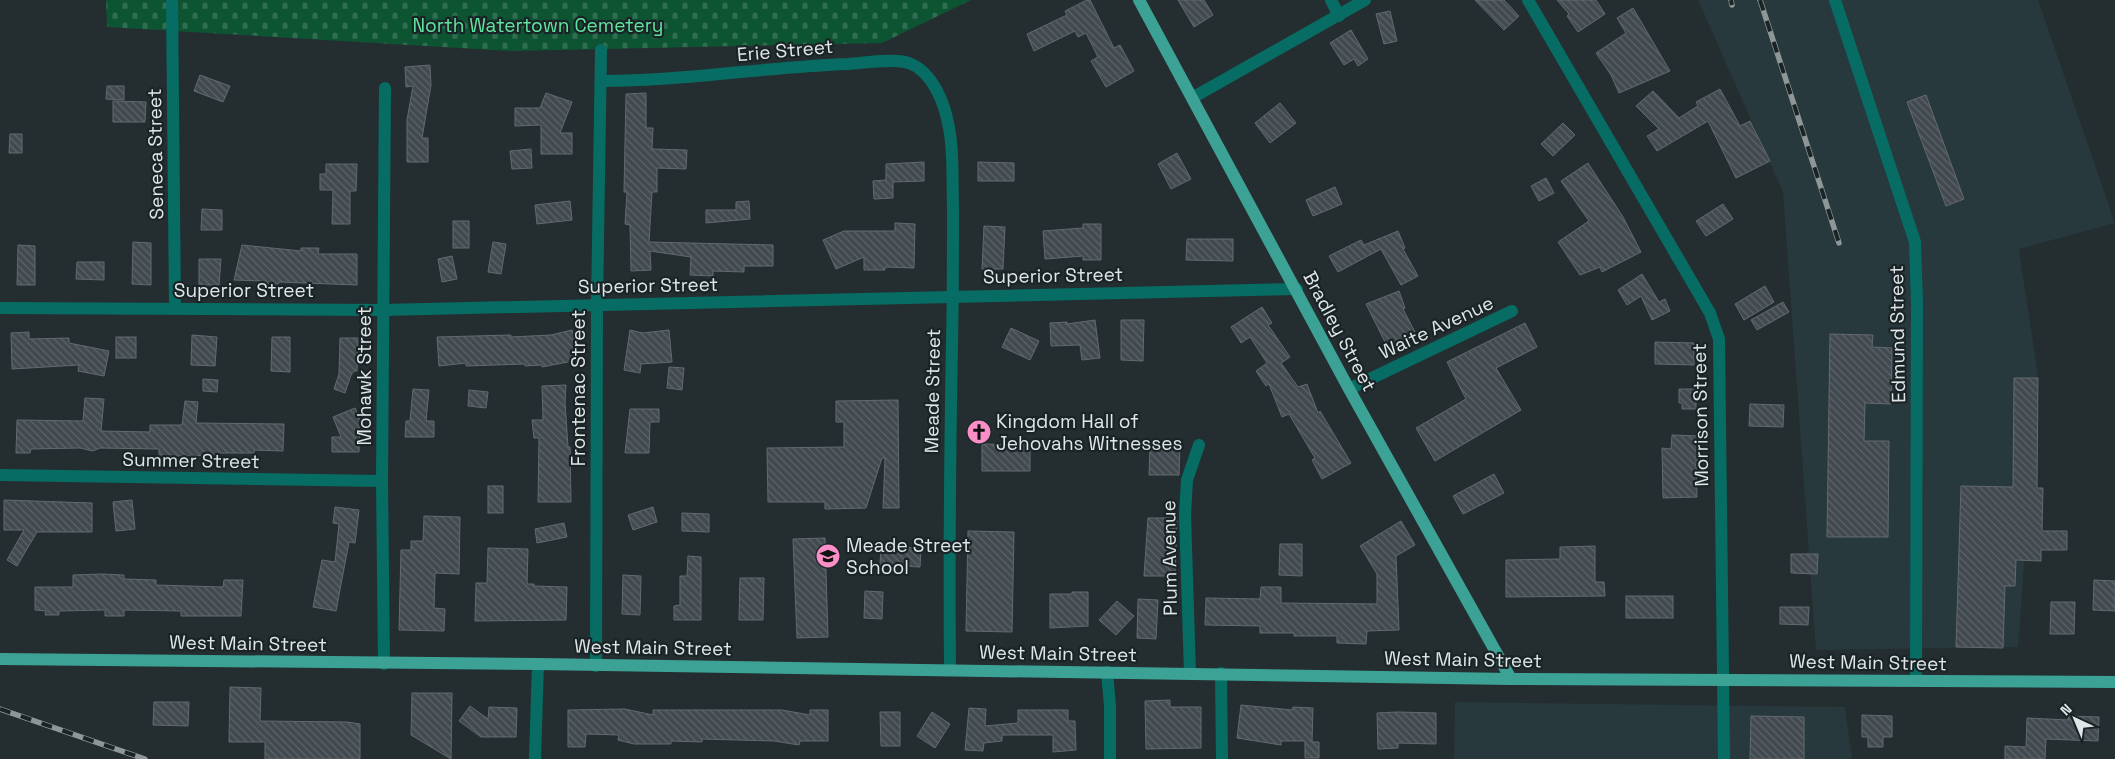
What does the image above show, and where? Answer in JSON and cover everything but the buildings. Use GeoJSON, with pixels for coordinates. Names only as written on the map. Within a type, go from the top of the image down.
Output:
{"type":"FeatureCollection","features":[{"type":"Feature","properties":{"kind":"main road","name":"Bradley Street"},"geometry":{"type":"LineString","coordinates":[[1139,0],[1350,389],[1511,679]]}},
{"type":"Feature","properties":{"kind":"main road","name":"West Main Street"},"geometry":{"type":"LineString","coordinates":[[0,659],[1190,672],[1511,679],[2115,682]]}},
{"type":"Feature","properties":{"kind":"street","name":"Seneca Street"},"geometry":{"type":"LineString","coordinates":[[172,0],[175,308]]}},
{"type":"Feature","properties":{"kind":"street"},"geometry":{"type":"LineString","coordinates":[[1331,0],[1339,16]]}},
{"type":"Feature","properties":{"kind":"street"},"geometry":{"type":"LineString","coordinates":[[1192,98],[1366,0]]}},
{"type":"Feature","properties":{"kind":"street","name":"Morrison Street"},"geometry":{"type":"LineString","coordinates":[[1528,0],[1710,313],[1719,339],[1724,759]]}},
{"type":"Feature","properties":{"kind":"street","name":"Edmund Street"},"geometry":{"type":"LineString","coordinates":[[1835,0],[1915,242],[1917,303],[1916,681]]}},
{"type":"Feature","properties":{"kind":"street","name":"Frontenac Street"},"geometry":{"type":"LineString","coordinates":[[596,666],[597,305],[601,50]]}},
{"type":"Feature","properties":{"kind":"street","name":"Erie Street"},"geometry":{"type":"LineString","coordinates":[[601,81],[632,81],[718,75],[795,66],[908,63],[924,73],[938,92],[945,112]]}},
{"type":"Feature","properties":{"kind":"street","name":"Mohawk Street"},"geometry":{"type":"LineString","coordinates":[[384,664],[382,481],[385,88]]}},
{"type":"Feature","properties":{"kind":"street","name":"Meade Street"},"geometry":{"type":"LineString","coordinates":[[945,112],[949,127],[952,161],[954,296],[948,523],[950,670]]}},
{"type":"Feature","properties":{"kind":"street","name":"Superior Street"},"geometry":{"type":"LineString","coordinates":[[0,308],[383,310],[1297,289]]}},
{"type":"Feature","properties":{"kind":"street","name":"Waite Avenue"},"geometry":{"type":"LineString","coordinates":[[1350,389],[1512,311]]}},
{"type":"Feature","properties":{"kind":"street","name":"Plum Avenue"},"geometry":{"type":"LineString","coordinates":[[1190,672],[1185,515],[1187,480],[1199,445]]}},
{"type":"Feature","properties":{"kind":"street","name":"Summer Street"},"geometry":{"type":"LineString","coordinates":[[0,475],[382,481]]}},
{"type":"Feature","properties":{"kind":"street"},"geometry":{"type":"LineString","coordinates":[[535,759],[538,664]]}},
{"type":"Feature","properties":{"kind":"street"},"geometry":{"type":"LineString","coordinates":[[1107,672],[1110,706],[1110,759]]}},
{"type":"Feature","properties":{"kind":"street"},"geometry":{"type":"LineString","coordinates":[[1222,673],[1222,759]]}},
{"type":"Feature","properties":{"kind":"shaded area"},"geometry":{"type":"Polygon","coordinates":[[[1698,0],[2038,0],[2115,223],[2019,249],[2038,376],[2018,647],[1816,650],[1783,192],[1698,0]]]}},
{"type":"Feature","properties":{"kind":"shaded area"},"geometry":{"type":"Polygon","coordinates":[[[1455,702],[1845,707],[1852,759],[1454,759],[1455,702]]]}},
{"type":"Feature","properties":{"kind":"green space","name":"North Watertown Cemetery"},"geometry":{"type":"Polygon","coordinates":[[[106,0],[971,0],[882,43],[512,51],[107,27],[106,0]]]}},
{"type":"Feature","properties":{"kind":"railway"},"geometry":{"type":"LineString","coordinates":[[1731,0],[1732,5]]}},
{"type":"Feature","properties":{"kind":"railway"},"geometry":{"type":"LineString","coordinates":[[1760,0],[1839,243]]}},
{"type":"Feature","properties":{"kind":"railway"},"geometry":{"type":"LineString","coordinates":[[0,709],[145,759]]}},
{"type":"Feature","properties":{"kind":"place","name":"Kingdom Hall of Jehovahs Witnesses"},"geometry":{"type":"Point","coordinates":[979,432]}},
{"type":"Feature","properties":{"kind":"place","name":"Meade Street School"},"geometry":{"type":"Point","coordinates":[828,556]}}]}
